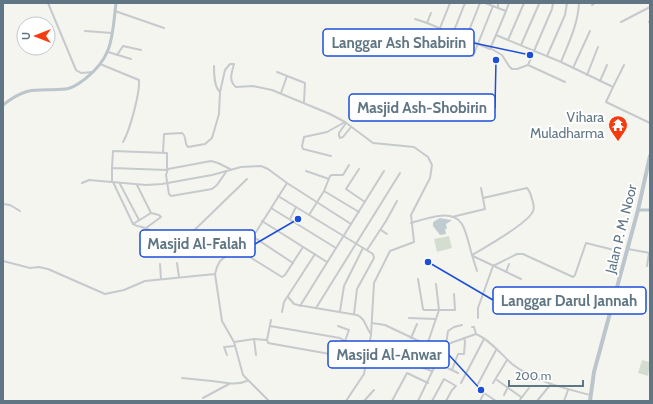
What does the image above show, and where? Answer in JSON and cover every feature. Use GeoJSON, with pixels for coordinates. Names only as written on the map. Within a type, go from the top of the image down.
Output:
{"type":"FeatureCollection","features":[{"type":"Feature","properties":{"kind":"highway","name":"Jalan P. M. Noor"},"geometry":{"type":"LineString","coordinates":[[590,401],[594,372],[628,249],[650,156]]}},
{"type":"Feature","properties":{"kind":"street"},"geometry":{"type":"LineString","coordinates":[[48,3],[76,70],[81,74],[94,72]]}},
{"type":"Feature","properties":{"kind":"street"},"geometry":{"type":"LineString","coordinates":[[3,105],[14,97],[30,90],[72,88],[94,72],[111,46],[116,3]]}},
{"type":"Feature","properties":{"kind":"street"},"geometry":{"type":"LineString","coordinates":[[440,28],[450,3]]}},
{"type":"Feature","properties":{"kind":"street"},"geometry":{"type":"LineString","coordinates":[[452,32],[465,3]]}},
{"type":"Feature","properties":{"kind":"street"},"geometry":{"type":"LineString","coordinates":[[466,38],[480,3]]}},
{"type":"Feature","properties":{"kind":"street"},"geometry":{"type":"LineString","coordinates":[[485,3],[506,11]]}},
{"type":"Feature","properties":{"kind":"street"},"geometry":{"type":"LineString","coordinates":[[498,3],[498,8]]}},
{"type":"Feature","properties":{"kind":"street"},"geometry":{"type":"LineString","coordinates":[[490,48],[509,3]]}},
{"type":"Feature","properties":{"kind":"street"},"geometry":{"type":"LineString","coordinates":[[508,40],[524,3]]}},
{"type":"Feature","properties":{"kind":"street"},"geometry":{"type":"LineString","coordinates":[[528,65],[552,9],[553,3]]}},
{"type":"Feature","properties":{"kind":"street"},"geometry":{"type":"LineString","coordinates":[[548,56],[565,15],[567,3]]}},
{"type":"Feature","properties":{"kind":"street"},"geometry":{"type":"LineString","coordinates":[[561,62],[578,16],[578,3]]}},
{"type":"Feature","properties":{"kind":"street"},"geometry":{"type":"LineString","coordinates":[[521,45],[539,4]]}},
{"type":"Feature","properties":{"kind":"street"},"geometry":{"type":"LineString","coordinates":[[444,45],[472,56],[493,6]]}},
{"type":"Feature","properties":{"kind":"street"},"geometry":{"type":"LineString","coordinates":[[621,22],[650,7]]}},
{"type":"Feature","properties":{"kind":"street"},"geometry":{"type":"LineString","coordinates":[[116,11],[164,28]]}},
{"type":"Feature","properties":{"kind":"street"},"geometry":{"type":"LineString","coordinates":[[427,23],[431,13]]}},
{"type":"Feature","properties":{"kind":"street"},"geometry":{"type":"LineString","coordinates":[[415,19],[452,32],[490,48],[502,55],[508,66],[512,68],[517,69],[528,65],[565,82]]}},
{"type":"Feature","properties":{"kind":"street"},"geometry":{"type":"LineString","coordinates":[[573,68],[590,30]]}},
{"type":"Feature","properties":{"kind":"street"},"geometry":{"type":"LineString","coordinates":[[85,31],[113,33]]}},
{"type":"Feature","properties":{"kind":"street"},"geometry":{"type":"LineString","coordinates":[[496,35],[548,56],[613,88]]}},
{"type":"Feature","properties":{"kind":"street"},"geometry":{"type":"LineString","coordinates":[[117,55],[123,46],[141,50]]}},
{"type":"Feature","properties":{"kind":"street"},"geometry":{"type":"LineString","coordinates":[[587,75],[598,47]]}},
{"type":"Feature","properties":{"kind":"street"},"geometry":{"type":"LineString","coordinates":[[108,52],[130,59]]}},
{"type":"Feature","properties":{"kind":"street"},"geometry":{"type":"LineString","coordinates":[[163,153],[164,134],[182,133],[185,136],[187,147],[201,146],[208,143],[214,132],[220,106],[220,92],[226,67],[232,63],[234,64],[231,81],[234,85],[239,87],[253,86],[264,88],[304,102],[345,123],[373,144],[414,147],[430,159],[432,168],[430,178],[411,213],[414,242],[390,250],[376,278],[368,355],[362,378],[346,401]]}},
{"type":"Feature","properties":{"kind":"street"},"geometry":{"type":"LineString","coordinates":[[100,64],[139,81],[136,102],[123,142]]}},
{"type":"Feature","properties":{"kind":"street"},"geometry":{"type":"LineString","coordinates":[[600,81],[607,65]]}},
{"type":"Feature","properties":{"kind":"street"},"geometry":{"type":"LineString","coordinates":[[624,65],[606,102],[650,123]]}},
{"type":"Feature","properties":{"kind":"street"},"geometry":{"type":"LineString","coordinates":[[214,66],[216,86],[220,92]]}},
{"type":"Feature","properties":{"kind":"street"},"geometry":{"type":"LineString","coordinates":[[277,72],[305,84],[304,102]]}},
{"type":"Feature","properties":{"kind":"street"},"geometry":{"type":"LineString","coordinates":[[281,94],[287,76]]}},
{"type":"Feature","properties":{"kind":"street"},"geometry":{"type":"LineString","coordinates":[[338,119],[338,126]]}},
{"type":"Feature","properties":{"kind":"street"},"geometry":{"type":"LineString","coordinates":[[330,156],[304,150],[302,146],[304,137],[327,132],[345,123]]}},
{"type":"Feature","properties":{"kind":"street"},"geometry":{"type":"LineString","coordinates":[[345,123],[338,134],[340,138],[343,137],[351,127]]}},
{"type":"Feature","properties":{"kind":"street"},"geometry":{"type":"LineString","coordinates":[[226,171],[213,189],[170,196],[166,173],[167,153],[112,151],[113,182],[133,224],[161,235],[178,246],[247,179]]}},
{"type":"Feature","properties":{"kind":"street"},"geometry":{"type":"LineString","coordinates":[[112,168],[167,170],[211,161],[230,169]]}},
{"type":"Feature","properties":{"kind":"street"},"geometry":{"type":"LineString","coordinates":[[309,215],[324,191],[331,175],[344,175],[349,165]]}},
{"type":"Feature","properties":{"kind":"street"},"geometry":{"type":"LineString","coordinates":[[82,183],[89,180],[137,185],[167,183],[212,175],[245,166],[263,166],[351,224]]}},
{"type":"Feature","properties":{"kind":"street"},"geometry":{"type":"LineString","coordinates":[[359,169],[346,189],[365,202]]}},
{"type":"Feature","properties":{"kind":"street"},"geometry":{"type":"LineString","coordinates":[[306,171],[329,179]]}},
{"type":"Feature","properties":{"kind":"street"},"geometry":{"type":"LineString","coordinates":[[300,306],[384,171]]}},
{"type":"Feature","properties":{"kind":"street"},"geometry":{"type":"LineString","coordinates":[[316,308],[400,173]]}},
{"type":"Feature","properties":{"kind":"street"},"geometry":{"type":"LineString","coordinates":[[120,183],[139,220]]}},
{"type":"Feature","properties":{"kind":"street"},"geometry":{"type":"LineString","coordinates":[[269,401],[247,381],[241,373],[234,342],[222,321],[215,274],[216,267],[220,261],[252,236],[287,183]]}},
{"type":"Feature","properties":{"kind":"street"},"geometry":{"type":"LineString","coordinates":[[137,185],[151,213]]}},
{"type":"Feature","properties":{"kind":"street"},"geometry":{"type":"LineString","coordinates":[[411,223],[438,216],[452,217],[485,209],[481,188]]}},
{"type":"Feature","properties":{"kind":"street"},"geometry":{"type":"LineString","coordinates":[[472,255],[499,240],[529,217],[534,210],[530,190],[527,188],[483,198]]}},
{"type":"Feature","properties":{"kind":"street"},"geometry":{"type":"LineString","coordinates":[[324,191],[359,212]]}},
{"type":"Feature","properties":{"kind":"street"},"geometry":{"type":"LineString","coordinates":[[278,196],[373,254],[374,258],[357,289],[354,314]]}},
{"type":"Feature","properties":{"kind":"street"},"geometry":{"type":"LineString","coordinates":[[367,250],[397,201]]}},
{"type":"Feature","properties":{"kind":"street"},"geometry":{"type":"LineString","coordinates":[[3,204],[10,205],[20,211]]}},
{"type":"Feature","properties":{"kind":"street"},"geometry":{"type":"LineString","coordinates":[[290,220],[296,207]]}},
{"type":"Feature","properties":{"kind":"street"},"geometry":{"type":"LineString","coordinates":[[270,208],[336,248]]}},
{"type":"Feature","properties":{"kind":"street"},"geometry":{"type":"LineString","coordinates":[[638,210],[650,210]]}},
{"type":"Feature","properties":{"kind":"street"},"geometry":{"type":"LineString","coordinates":[[133,224],[151,213],[161,217],[146,228]]}},
{"type":"Feature","properties":{"kind":"street"},"geometry":{"type":"LineString","coordinates":[[452,217],[462,224],[477,271]]}},
{"type":"Feature","properties":{"kind":"street"},"geometry":{"type":"LineString","coordinates":[[262,221],[327,262]]}},
{"type":"Feature","properties":{"kind":"street"},"geometry":{"type":"LineString","coordinates":[[380,230],[387,234]]}},
{"type":"Feature","properties":{"kind":"street"},"geometry":{"type":"LineString","coordinates":[[252,236],[293,263]]}},
{"type":"Feature","properties":{"kind":"street"},"geometry":{"type":"LineString","coordinates":[[478,318],[478,308],[493,266],[520,253],[573,277],[586,243],[618,251]]}},
{"type":"Feature","properties":{"kind":"street"},"geometry":{"type":"LineString","coordinates":[[238,247],[254,260],[281,277],[284,277],[304,247]]}},
{"type":"Feature","properties":{"kind":"street"},"geometry":{"type":"LineString","coordinates":[[340,312],[344,286],[363,248]]}},
{"type":"Feature","properties":{"kind":"street"},"geometry":{"type":"LineString","coordinates":[[628,249],[649,253],[647,266]]}},
{"type":"Feature","properties":{"kind":"street"},"geometry":{"type":"LineString","coordinates":[[282,312],[283,304],[315,254]]}},
{"type":"Feature","properties":{"kind":"street"},"geometry":{"type":"LineString","coordinates":[[472,255],[521,279]]}},
{"type":"Feature","properties":{"kind":"street"},"geometry":{"type":"LineString","coordinates":[[3,261],[27,267],[48,269],[105,294],[124,290],[145,281],[215,274]]}},
{"type":"Feature","properties":{"kind":"street"},"geometry":{"type":"LineString","coordinates":[[177,263],[178,277]]}},
{"type":"Feature","properties":{"kind":"street"},"geometry":{"type":"LineString","coordinates":[[160,264],[161,279]]}},
{"type":"Feature","properties":{"kind":"street"},"geometry":{"type":"LineString","coordinates":[[506,272],[509,264]]}},
{"type":"Feature","properties":{"kind":"street"},"geometry":{"type":"LineString","coordinates":[[418,279],[423,309],[425,310],[455,310],[454,294]]}},
{"type":"Feature","properties":{"kind":"street"},"geometry":{"type":"LineString","coordinates":[[427,345],[439,310],[436,284]]}},
{"type":"Feature","properties":{"kind":"street"},"geometry":{"type":"LineString","coordinates":[[288,297],[294,304],[300,306],[354,314],[363,319],[371,336]]}},
{"type":"Feature","properties":{"kind":"street"},"geometry":{"type":"LineString","coordinates":[[409,318],[436,319]]}},
{"type":"Feature","properties":{"kind":"street"},"geometry":{"type":"LineString","coordinates":[[268,340],[271,320]]}},
{"type":"Feature","properties":{"kind":"street"},"geometry":{"type":"LineString","coordinates":[[372,323],[385,325],[442,352]]}},
{"type":"Feature","properties":{"kind":"street"},"geometry":{"type":"LineString","coordinates":[[411,338],[417,324]]}},
{"type":"Feature","properties":{"kind":"street"},"geometry":{"type":"LineString","coordinates":[[418,401],[446,344],[448,331],[454,327],[462,325]]}},
{"type":"Feature","properties":{"kind":"street"},"geometry":{"type":"LineString","coordinates":[[270,326],[333,337],[345,341]]}},
{"type":"Feature","properties":{"kind":"street"},"geometry":{"type":"LineString","coordinates":[[338,326],[349,330],[341,356]]}},
{"type":"Feature","properties":{"kind":"street"},"geometry":{"type":"LineString","coordinates":[[472,327],[474,327],[476,334],[484,339],[507,360],[527,373],[568,390],[590,395]]}},
{"type":"Feature","properties":{"kind":"street"},"geometry":{"type":"LineString","coordinates":[[446,344],[476,334]]}},
{"type":"Feature","properties":{"kind":"street"},"geometry":{"type":"LineString","coordinates":[[452,370],[458,354],[464,354],[464,338]]}},
{"type":"Feature","properties":{"kind":"street"},"geometry":{"type":"LineString","coordinates":[[234,342],[254,339],[268,340],[268,343],[341,356],[342,358],[350,360],[350,366]]}},
{"type":"Feature","properties":{"kind":"street"},"geometry":{"type":"LineString","coordinates":[[254,339],[256,355]]}},
{"type":"Feature","properties":{"kind":"street"},"geometry":{"type":"LineString","coordinates":[[461,383],[484,339]]}},
{"type":"Feature","properties":{"kind":"street"},"geometry":{"type":"LineString","coordinates":[[227,356],[224,347],[235,346]]}},
{"type":"Feature","properties":{"kind":"street"},"geometry":{"type":"LineString","coordinates":[[343,350],[368,355]]}},
{"type":"Feature","properties":{"kind":"street"},"geometry":{"type":"LineString","coordinates":[[478,384],[496,350]]}},
{"type":"Feature","properties":{"kind":"street"},"geometry":{"type":"LineString","coordinates":[[412,359],[412,364],[433,371]]}},
{"type":"Feature","properties":{"kind":"street"},"geometry":{"type":"LineString","coordinates":[[493,383],[507,360]]}},
{"type":"Feature","properties":{"kind":"street"},"geometry":{"type":"LineString","coordinates":[[437,363],[458,373]]}},
{"type":"Feature","properties":{"kind":"street"},"geometry":{"type":"LineString","coordinates":[[392,401],[407,373],[428,382]]}},
{"type":"Feature","properties":{"kind":"street"},"geometry":{"type":"LineString","coordinates":[[182,378],[229,384]]}},
{"type":"Feature","properties":{"kind":"street"},"geometry":{"type":"LineString","coordinates":[[432,401],[443,379],[456,386],[446,401]]}},
{"type":"Feature","properties":{"kind":"street"},"geometry":{"type":"LineString","coordinates":[[497,380],[521,397]]}},
{"type":"Feature","properties":{"kind":"street"},"geometry":{"type":"LineString","coordinates":[[203,398],[229,384],[247,381]]}},
{"type":"Feature","properties":{"kind":"street"},"geometry":{"type":"LineString","coordinates":[[536,401],[552,384]]}},
{"type":"Feature","properties":{"kind":"street"},"geometry":{"type":"LineString","coordinates":[[504,395],[508,387]]}},
{"type":"Feature","properties":{"kind":"street"},"geometry":{"type":"LineString","coordinates":[[519,401],[529,388]]}},
{"type":"Feature","properties":{"kind":"street"},"geometry":{"type":"LineString","coordinates":[[364,401],[374,390]]}},
{"type":"Feature","properties":{"kind":"street"},"geometry":{"type":"LineString","coordinates":[[564,401],[568,390]]}},
{"type":"Feature","properties":{"kind":"street"},"geometry":{"type":"LineString","coordinates":[[480,401],[484,393],[496,401]]}},
{"type":"Feature","properties":{"kind":"shaded area"},"geometry":{"type":"Polygon","coordinates":[[[440,218],[451,220],[446,224],[446,234],[440,235],[433,226],[433,222],[440,218]]]}},
{"type":"Feature","properties":{"kind":"shaded area"},"geometry":{"type":"Polygon","coordinates":[[[449,236],[452,248],[437,252],[434,239],[449,236]]]}},
{"type":"Feature","properties":{"kind":"shaded area"},"geometry":{"type":"Polygon","coordinates":[[[642,360],[650,362],[648,376],[638,373],[642,360]]]}},
{"type":"Feature","properties":{"kind":"place","name":"Langgar Ash Shabirin"},"geometry":{"type":"Point","coordinates":[530,55]}},
{"type":"Feature","properties":{"kind":"place","name":"Masjid Ash-Shobirin"},"geometry":{"type":"Point","coordinates":[496,60]}},
{"type":"Feature","properties":{"kind":"place","name":"Vihara Muladharma"},"geometry":{"type":"Point","coordinates":[618,142]}},
{"type":"Feature","properties":{"kind":"place","name":"Masjid Al-Falah"},"geometry":{"type":"Point","coordinates":[298,219]}},
{"type":"Feature","properties":{"kind":"place","name":"Langgar Darul Jannah"},"geometry":{"type":"Point","coordinates":[428,262]}},
{"type":"Feature","properties":{"kind":"place","name":"Masjid Al-Anwar"},"geometry":{"type":"Point","coordinates":[481,390]}}]}
